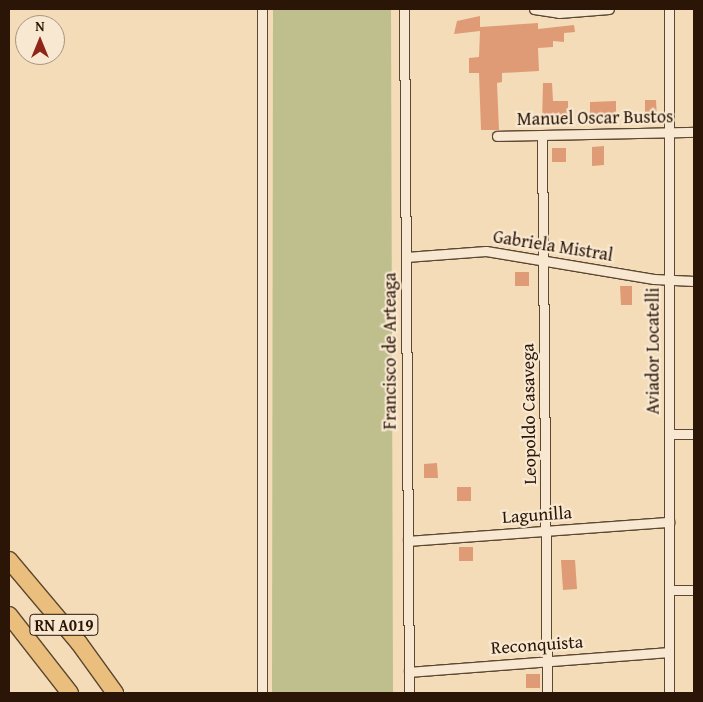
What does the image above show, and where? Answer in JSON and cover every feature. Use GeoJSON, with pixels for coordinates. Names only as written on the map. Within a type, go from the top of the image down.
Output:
{"type":"FeatureCollection","features":[{"type":"Feature","properties":{"kind":"highway","name":"RN A019"},"geometry":{"type":"LineString","coordinates":[[9,560],[79,643],[115,693]]}},
{"type":"Feature","properties":{"kind":"highway","name":"RN A019"},"geometry":{"type":"LineString","coordinates":[[9,615],[70,693]]}},
{"type":"Feature","properties":{"kind":"street"},"geometry":{"type":"LineString","coordinates":[[262,9],[262,693]]}},
{"type":"Feature","properties":{"kind":"street","name":"Francisco de Arteaga"},"geometry":{"type":"LineString","coordinates":[[404,9],[409,693]]}},
{"type":"Feature","properties":{"kind":"street"},"geometry":{"type":"LineString","coordinates":[[534,9],[559,12],[609,9]]}},
{"type":"Feature","properties":{"kind":"street","name":"Aviador Locatelli"},"geometry":{"type":"LineString","coordinates":[[669,9],[669,693]]}},
{"type":"Feature","properties":{"kind":"street","name":"Manuel Oscar Bustos"},"geometry":{"type":"LineString","coordinates":[[497,136],[694,132]]}},
{"type":"Feature","properties":{"kind":"street","name":"Leopoldo Casavega"},"geometry":{"type":"LineString","coordinates":[[542,135],[547,693]]}},
{"type":"Feature","properties":{"kind":"street","name":"Gabriela Mistral"},"geometry":{"type":"LineString","coordinates":[[406,257],[477,251],[542,258],[669,280],[694,281]]}},
{"type":"Feature","properties":{"kind":"street"},"geometry":{"type":"LineString","coordinates":[[669,434],[694,434]]}},
{"type":"Feature","properties":{"kind":"street","name":"Lagunilla"},"geometry":{"type":"LineString","coordinates":[[408,540],[669,522]]}},
{"type":"Feature","properties":{"kind":"street"},"geometry":{"type":"LineString","coordinates":[[669,590],[694,590]]}},
{"type":"Feature","properties":{"kind":"street","name":"Reconquista"},"geometry":{"type":"LineString","coordinates":[[409,672],[668,652]]}},
{"type":"Feature","properties":{"kind":"green space"},"geometry":{"type":"Polygon","coordinates":[[[273,9],[391,9],[393,693],[272,693],[273,9]]]}},
{"type":"Feature","properties":{"kind":"building"},"geometry":{"type":"Polygon","coordinates":[[[480,16],[480,27],[538,23],[538,29],[574,25],[575,32],[564,33],[564,42],[553,41],[553,47],[538,48],[539,71],[502,73],[502,82],[497,83],[499,130],[481,130],[479,73],[469,73],[469,58],[479,57],[480,31],[454,34],[457,21],[480,16]]]}},
{"type":"Feature","properties":{"kind":"building"},"geometry":{"type":"Polygon","coordinates":[[[543,83],[552,83],[553,101],[568,101],[568,120],[542,122],[543,83]]]}},
{"type":"Feature","properties":{"kind":"building"},"geometry":{"type":"Polygon","coordinates":[[[645,100],[656,100],[657,119],[645,119],[645,100]]]}},
{"type":"Feature","properties":{"kind":"building"},"geometry":{"type":"Polygon","coordinates":[[[616,101],[616,120],[590,121],[590,102],[616,101]]]}},
{"type":"Feature","properties":{"kind":"building"},"geometry":{"type":"Polygon","coordinates":[[[604,146],[604,165],[592,166],[592,147],[604,146]]]}},
{"type":"Feature","properties":{"kind":"building"},"geometry":{"type":"Polygon","coordinates":[[[552,148],[566,148],[566,162],[552,162],[552,148]]]}},
{"type":"Feature","properties":{"kind":"building"},"geometry":{"type":"Polygon","coordinates":[[[515,272],[529,272],[529,286],[515,286],[515,272]]]}},
{"type":"Feature","properties":{"kind":"building"},"geometry":{"type":"Polygon","coordinates":[[[620,286],[632,286],[632,305],[621,305],[620,286]]]}},
{"type":"Feature","properties":{"kind":"building"},"geometry":{"type":"Polygon","coordinates":[[[437,463],[438,478],[424,478],[424,464],[437,463]]]}},
{"type":"Feature","properties":{"kind":"building"},"geometry":{"type":"Polygon","coordinates":[[[457,487],[471,487],[471,501],[457,501],[457,487]]]}},
{"type":"Feature","properties":{"kind":"building"},"geometry":{"type":"Polygon","coordinates":[[[459,547],[473,547],[473,561],[459,561],[459,547]]]}},
{"type":"Feature","properties":{"kind":"building"},"geometry":{"type":"Polygon","coordinates":[[[561,560],[575,560],[577,589],[563,590],[561,560]]]}},
{"type":"Feature","properties":{"kind":"building"},"geometry":{"type":"Polygon","coordinates":[[[526,674],[540,674],[540,688],[526,688],[526,674]]]}}]}
